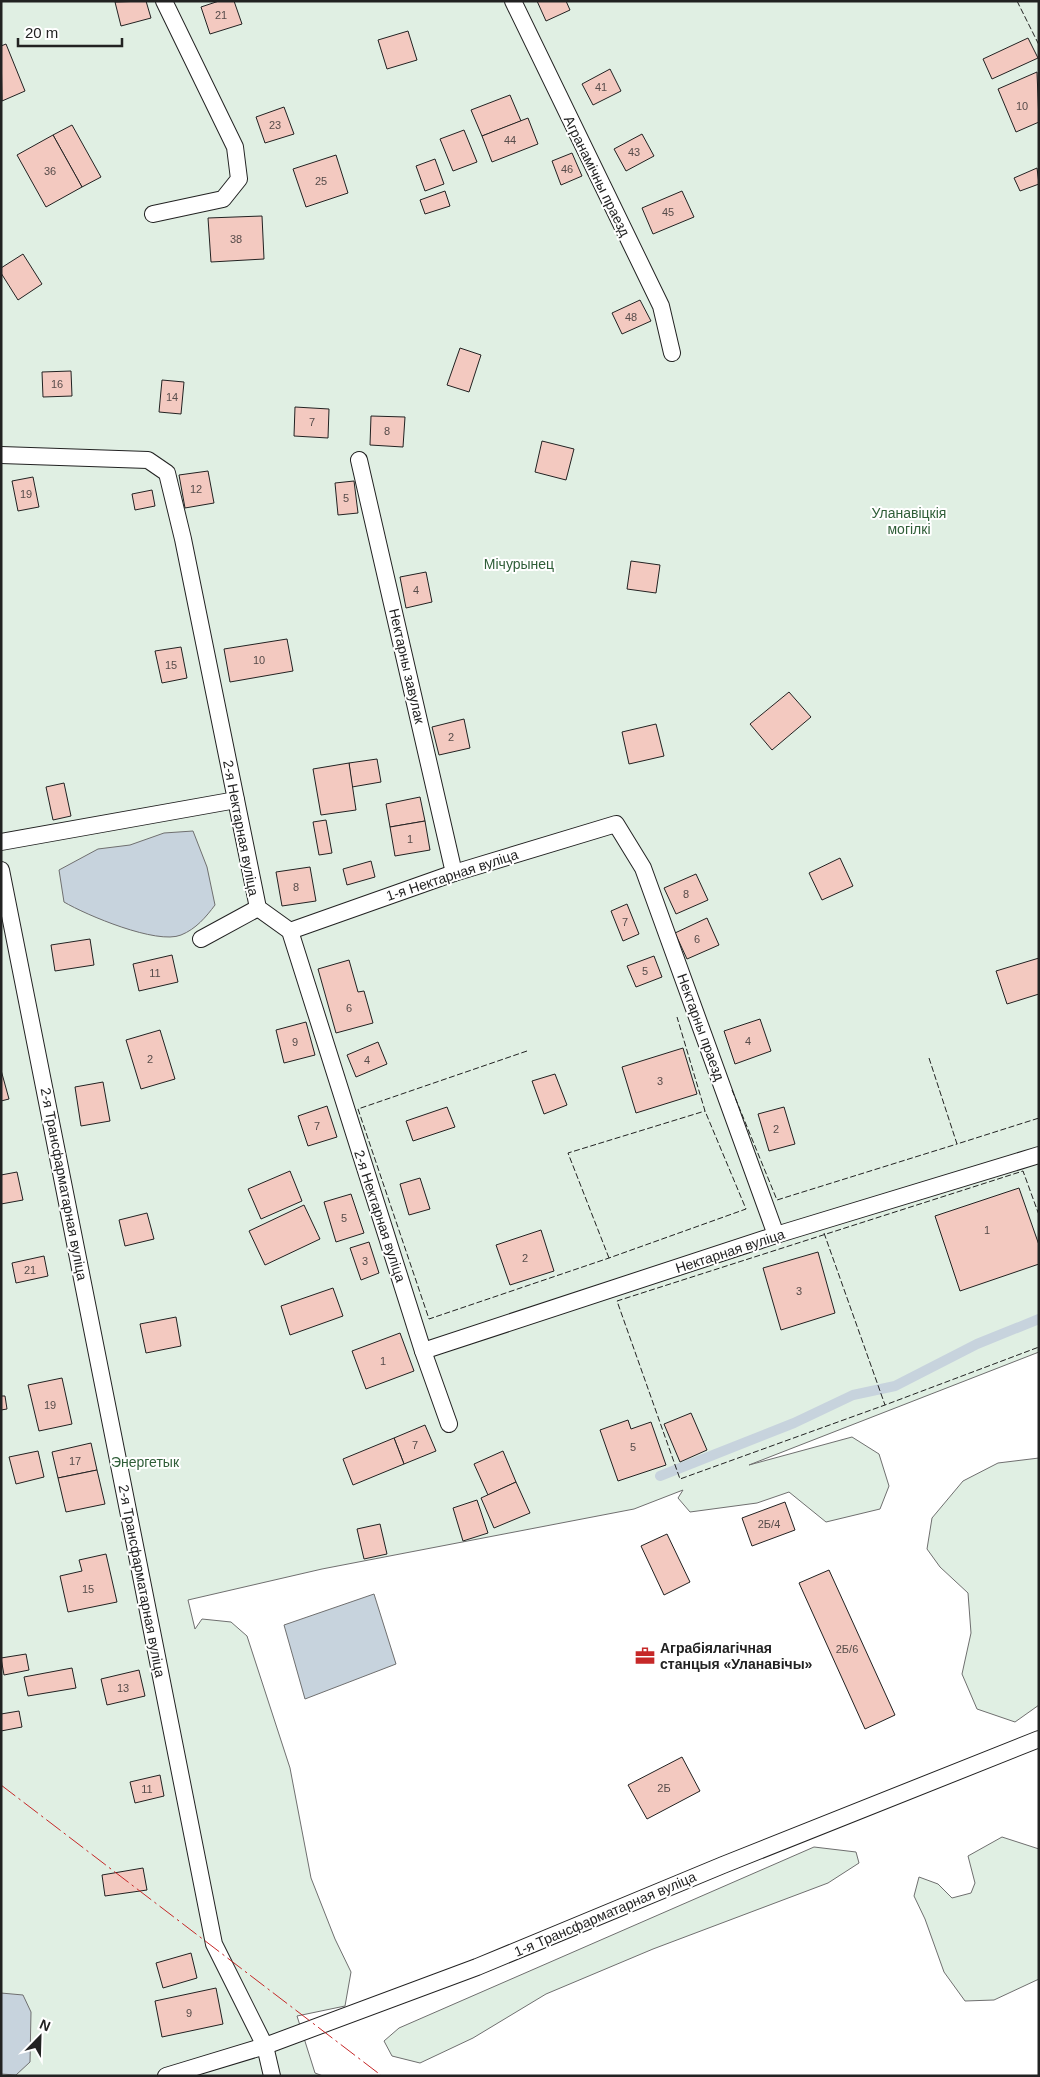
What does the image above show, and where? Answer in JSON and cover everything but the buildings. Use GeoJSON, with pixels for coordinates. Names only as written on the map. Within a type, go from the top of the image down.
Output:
{"type":"FeatureCollection","features":[{"type":"Feature","properties":{"kind":"lane"},"geometry":{"type":"LineString","coordinates":[[153,214],[223,199],[239,179],[235,146],[164,1]]}},
{"type":"Feature","properties":{"kind":"lane","name":"Агранамічны праезд"},"geometry":{"type":"LineString","coordinates":[[513,1],[661,306],[672,353]]}},
{"type":"Feature","properties":{"kind":"lane","name":"2-я Нектарная вуліца"},"geometry":{"type":"LineString","coordinates":[[1,455],[148,460],[166,472],[183,539],[258,908],[290,931],[423,1351],[450,1424]]}},
{"type":"Feature","properties":{"kind":"lane","name":"Нектарны завулак"},"geometry":{"type":"LineString","coordinates":[[359,460],[454,873]]}},
{"type":"Feature","properties":{"kind":"lane"},"geometry":{"type":"LineString","coordinates":[[1,842],[236,800]]}},
{"type":"Feature","properties":{"kind":"lane","name":"1-я Нектарная вуліца"},"geometry":{"type":"LineString","coordinates":[[290,931],[454,873],[616,824]]}},
{"type":"Feature","properties":{"kind":"lane","name":"Нектарны праезд"},"geometry":{"type":"LineString","coordinates":[[616,824],[643,868],[776,1235]]}},
{"type":"Feature","properties":{"kind":"lane","name":"2-я Трансфарматарная вуліца"},"geometry":{"type":"LineString","coordinates":[[1,870],[214,1944],[265,2046],[272,2076]]}},
{"type":"Feature","properties":{"kind":"lane"},"geometry":{"type":"LineString","coordinates":[[201,939],[258,908]]}},
{"type":"Feature","properties":{"kind":"lane","name":"Нектарная вуліца"},"geometry":{"type":"LineString","coordinates":[[423,1351],[776,1235],[1039,1155]]}},
{"type":"Feature","properties":{"kind":"lane","name":"1-я Трансфарматарная вуліца"},"geometry":{"type":"LineString","coordinates":[[166,2076],[265,2046],[477,1966],[723,1865],[1039,1739]]}},
{"type":"Feature","properties":{"kind":"green space","name":"Мічурынец"},"geometry":{"type":"Polygon","coordinates":[[[1,1],[1038,1],[1039,4],[1039,1352],[749,1465],[852,1437],[879,1454],[889,1486],[880,1509],[826,1522],[789,1492],[757,1503],[690,1512],[678,1498],[683,1490],[634,1509],[322,1569],[188,1600],[195,1629],[202,1619],[231,1622],[247,1636],[290,1768],[311,1878],[335,1939],[351,1972],[345,2006],[297,2016],[315,2073],[323,2076],[1,2076],[1,1]]]}},
{"type":"Feature","properties":{"kind":"green space"},"geometry":{"type":"Polygon","coordinates":[[[1039,1458],[1039,1705],[1015,1722],[977,1709],[962,1674],[971,1633],[968,1593],[940,1567],[927,1549],[932,1518],[963,1481],[998,1463],[1039,1458]]]}},
{"type":"Feature","properties":{"kind":"green space"},"geometry":{"type":"Polygon","coordinates":[[[1002,1837],[1039,1849],[1039,1979],[994,2000],[965,2001],[944,1972],[925,1919],[914,1896],[919,1877],[938,1884],[952,1898],[971,1893],[975,1883],[968,1856],[1002,1837]]]}},
{"type":"Feature","properties":{"kind":"green space"},"geometry":{"type":"Polygon","coordinates":[[[814,1847],[856,1852],[859,1863],[828,1883],[653,1949],[546,1994],[473,2038],[420,2063],[392,2056],[384,2041],[399,2028],[814,1847]]]}},
{"type":"Feature","properties":{"kind":"shaded area"},"geometry":{"type":"Polygon","coordinates":[[[193,831],[207,867],[215,905],[200,922],[181,935],[170,937],[156,936],[139,932],[104,921],[64,902],[59,870],[98,849],[130,845],[164,833],[193,831]]]}},
{"type":"Feature","properties":{"kind":"shaded area"},"geometry":{"type":"Polygon","coordinates":[[[374,1594],[396,1664],[305,1699],[284,1625],[374,1594]]]}},
{"type":"Feature","properties":{"kind":"shaded area"},"geometry":{"type":"Polygon","coordinates":[[[1,1993],[23,1995],[31,2012],[30,2062],[16,2075],[1,2074],[1,1993]]]}},
{"type":"Feature","properties":{"kind":"waterway"},"geometry":{"type":"LineString","coordinates":[[660,1476],[794,1423],[853,1395],[895,1386],[977,1344],[1039,1319]]}},
{"type":"Feature","properties":{"kind":"fence"},"geometry":{"type":"LineString","coordinates":[[1017,1],[1039,45]]}},
{"type":"Feature","properties":{"kind":"fence"},"geometry":{"type":"LineString","coordinates":[[527,1051],[358,1109],[429,1319],[746,1209],[705,1111],[677,1017]]}},
{"type":"Feature","properties":{"kind":"fence"},"geometry":{"type":"LineString","coordinates":[[929,1058],[957,1144],[1039,1118]]}},
{"type":"Feature","properties":{"kind":"fence"},"geometry":{"type":"LineString","coordinates":[[732,1090],[777,1200],[957,1144]]}},
{"type":"Feature","properties":{"kind":"fence"},"geometry":{"type":"LineString","coordinates":[[609,1258],[568,1153],[705,1111]]}},
{"type":"Feature","properties":{"kind":"fence"},"geometry":{"type":"LineString","coordinates":[[1039,1215],[1023,1171],[617,1301],[680,1479],[1039,1347]]}},
{"type":"Feature","properties":{"kind":"fence"},"geometry":{"type":"LineString","coordinates":[[824,1233],[885,1405]]}},
{"type":"Feature","properties":{"kind":"power"},"geometry":{"type":"LineString","coordinates":[[1,1785],[382,2076]]}},
{"type":"Feature","properties":{"kind":"place","name":"Аграбіялагічная станцыя «Уланавічы»"},"geometry":{"type":"Point","coordinates":[645,1656]}},
{"type":"Feature","properties":{"kind":"park label","name":"Уланавіцкія могілкі"},"geometry":{"type":"Point","coordinates":[909,522]}},
{"type":"Feature","properties":{"kind":"park label","name":"Энергетык"},"geometry":{"type":"Point","coordinates":[145,1462]}}]}
